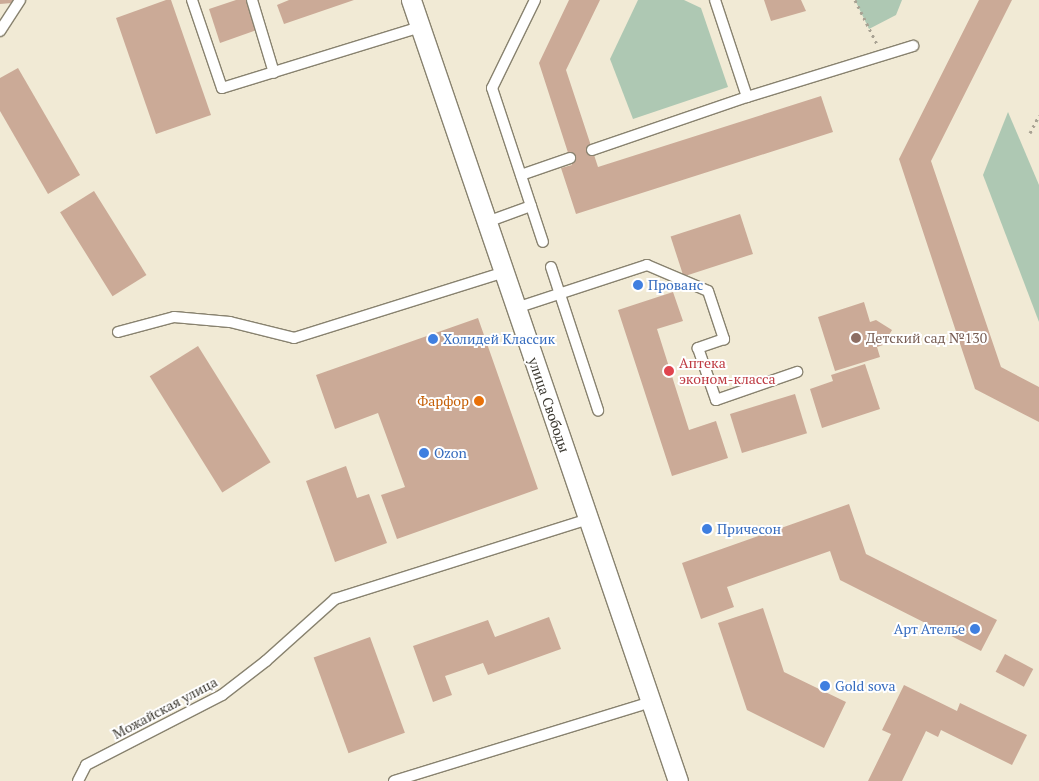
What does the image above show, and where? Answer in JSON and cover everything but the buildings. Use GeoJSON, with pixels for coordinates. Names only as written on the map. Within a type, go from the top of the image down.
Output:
{"type":"FeatureCollection","features":[{"type":"Feature","properties":{"kind":"street","name":"улица Свободы"},"geometry":{"type":"LineString","coordinates":[[411,0],[678,781]]}},
{"type":"Feature","properties":{"kind":"lane"},"geometry":{"type":"LineString","coordinates":[[0,31],[20,0]]}},
{"type":"Feature","properties":{"kind":"lane"},"geometry":{"type":"LineString","coordinates":[[192,0],[222,88],[420,27]]}},
{"type":"Feature","properties":{"kind":"lane"},"geometry":{"type":"LineString","coordinates":[[252,0],[274,73]]}},
{"type":"Feature","properties":{"kind":"lane"},"geometry":{"type":"LineString","coordinates":[[535,0],[492,88],[543,242]]}},
{"type":"Feature","properties":{"kind":"lane"},"geometry":{"type":"LineString","coordinates":[[715,0],[747,97]]}},
{"type":"Feature","properties":{"kind":"lane"},"geometry":{"type":"LineString","coordinates":[[592,150],[747,97],[913,46]]}},
{"type":"Feature","properties":{"kind":"lane"},"geometry":{"type":"LineString","coordinates":[[521,174],[570,158]]}},
{"type":"Feature","properties":{"kind":"lane"},"geometry":{"type":"LineString","coordinates":[[487,222],[531,206]]}},
{"type":"Feature","properties":{"kind":"lane"},"geometry":{"type":"LineString","coordinates":[[516,308],[647,265],[708,291],[724,339],[698,348],[716,400],[797,372]]}},
{"type":"Feature","properties":{"kind":"lane"},"geometry":{"type":"LineString","coordinates":[[551,266],[598,410]]}},
{"type":"Feature","properties":{"kind":"lane"},"geometry":{"type":"LineString","coordinates":[[118,332],[174,317],[230,322],[294,338],[504,272]]}},
{"type":"Feature","properties":{"kind":"lane","name":"Можайская улица"},"geometry":{"type":"LineString","coordinates":[[78,781],[86,765],[222,695],[266,661],[335,599],[588,519]]}},
{"type":"Feature","properties":{"kind":"lane"},"geometry":{"type":"LineString","coordinates":[[394,781],[650,702]]}},
{"type":"Feature","properties":{"kind":"path"},"geometry":{"type":"LineString","coordinates":[[855,0],[882,56]]}},
{"type":"Feature","properties":{"kind":"path"},"geometry":{"type":"LineString","coordinates":[[1030,133],[1039,115]]}},
{"type":"Feature","properties":{"kind":"green space"},"geometry":{"type":"Polygon","coordinates":[[[638,0],[684,0],[701,8],[728,87],[633,119],[610,59],[638,0]]]}},
{"type":"Feature","properties":{"kind":"green space"},"geometry":{"type":"Polygon","coordinates":[[[855,0],[902,0],[896,15],[869,29],[855,0]]]}},
{"type":"Feature","properties":{"kind":"green space"},"geometry":{"type":"Polygon","coordinates":[[[1008,112],[1039,185],[1039,322],[983,175],[1008,112]]]}},
{"type":"Feature","properties":{"kind":"place","name":"Прованс"},"geometry":{"type":"Point","coordinates":[638,285]}},
{"type":"Feature","properties":{"kind":"place","name":"Детский сад №130"},"geometry":{"type":"Point","coordinates":[856,338]}},
{"type":"Feature","properties":{"kind":"place","name":"Холидей Классик"},"geometry":{"type":"Point","coordinates":[433,339]}},
{"type":"Feature","properties":{"kind":"place","name":"Аптека эконом-класса"},"geometry":{"type":"Point","coordinates":[669,371]}},
{"type":"Feature","properties":{"kind":"place","name":"Фарфор"},"geometry":{"type":"Point","coordinates":[479,401]}},
{"type":"Feature","properties":{"kind":"place","name":"Ozon"},"geometry":{"type":"Point","coordinates":[424,453]}},
{"type":"Feature","properties":{"kind":"place","name":"Причесон"},"geometry":{"type":"Point","coordinates":[707,529]}},
{"type":"Feature","properties":{"kind":"place","name":"Арт Ателье"},"geometry":{"type":"Point","coordinates":[975,629]}},
{"type":"Feature","properties":{"kind":"place","name":"Gold sova"},"geometry":{"type":"Point","coordinates":[825,686]}}]}
